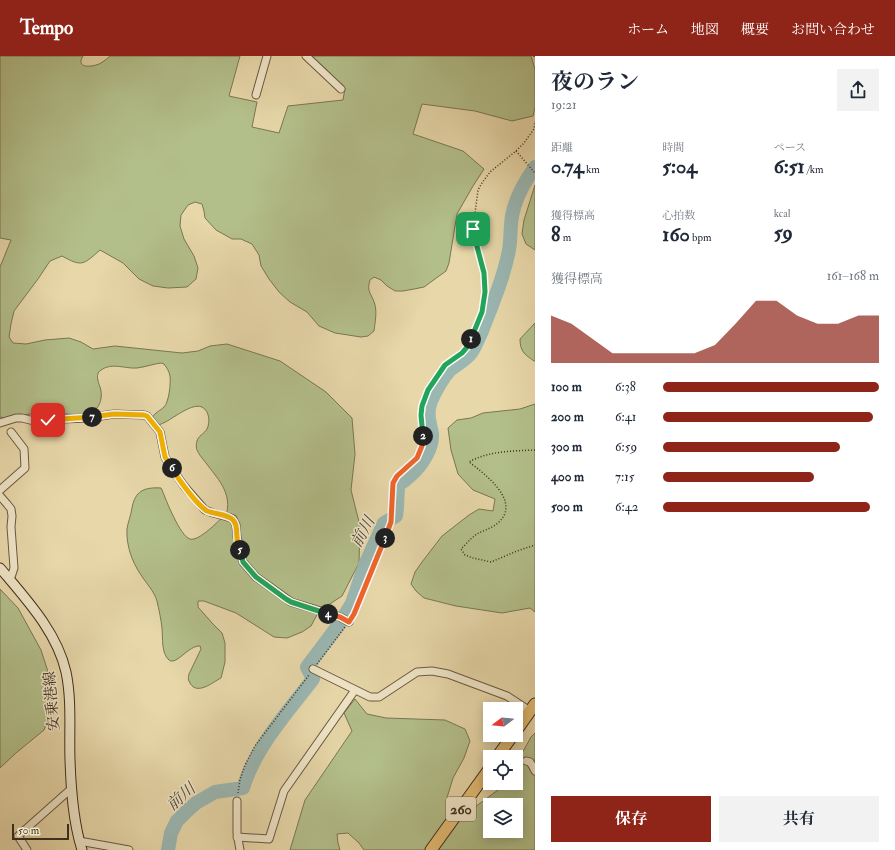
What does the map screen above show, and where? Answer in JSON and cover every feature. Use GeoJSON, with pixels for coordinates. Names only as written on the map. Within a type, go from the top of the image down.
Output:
{"type":"FeatureCollection","features":[{"type":"Feature","properties":{"kind":"highway"},"geometry":{"type":"LineString","coordinates":[[523,722],[533,708]]}},
{"type":"Feature","properties":{"kind":"highway","name":"260"},"geometry":{"type":"LineString","coordinates":[[431,850],[483,778]]}},
{"type":"Feature","properties":{"kind":"main road","name":"安乗港線"},"geometry":{"type":"LineString","coordinates":[[0,568],[40,617],[52,635],[66,672],[70,704],[70,760],[72,788],[75,821],[80,845]]}},
{"type":"Feature","properties":{"kind":"street"},"geometry":{"type":"LineString","coordinates":[[256,95],[268,56]]}},
{"type":"Feature","properties":{"kind":"street"},"geometry":{"type":"LineString","coordinates":[[306,56],[342,89]]}},
{"type":"Feature","properties":{"kind":"street"},"geometry":{"type":"LineString","coordinates":[[0,423],[16,418],[40,421],[88,418],[114,414],[147,416],[160,432],[165,457],[184,486],[206,510],[233,520],[236,525],[237,537],[243,562],[256,577],[291,602],[345,620]]}},
{"type":"Feature","properties":{"kind":"street"},"geometry":{"type":"LineString","coordinates":[[0,490],[25,468],[24,450],[11,432]]}},
{"type":"Feature","properties":{"kind":"street"},"geometry":{"type":"LineString","coordinates":[[0,496],[11,509],[12,516],[11,527],[14,568],[10,580]]}},
{"type":"Feature","properties":{"kind":"street"},"geometry":{"type":"LineString","coordinates":[[313,669],[370,697],[379,697],[417,672],[432,671],[448,674],[507,696],[533,708]]}},
{"type":"Feature","properties":{"kind":"street"},"geometry":{"type":"LineString","coordinates":[[238,837],[269,839],[284,791],[355,690]]}},
{"type":"Feature","properties":{"kind":"street"},"geometry":{"type":"LineString","coordinates":[[526,761],[530,762],[535,771]]}},
{"type":"Feature","properties":{"kind":"street"},"geometry":{"type":"LineString","coordinates":[[27,850],[18,836],[72,788]]}},
{"type":"Feature","properties":{"kind":"street"},"geometry":{"type":"LineString","coordinates":[[237,801],[236,833],[240,850]]}},
{"type":"Feature","properties":{"kind":"street"},"geometry":{"type":"LineString","coordinates":[[80,845],[129,850]]}},
{"type":"Feature","properties":{"kind":"path"},"geometry":{"type":"LineString","coordinates":[[313,669],[345,620],[354,614],[391,522],[393,483],[397,476],[417,458],[422,446],[423,433],[421,415],[422,406],[428,390],[445,365],[462,353],[468,346],[482,312],[485,292],[484,273],[473,229],[478,190],[490,172],[516,152],[524,143],[534,129],[535,121]]}},
{"type":"Feature","properties":{"kind":"path"},"geometry":{"type":"LineString","coordinates":[[516,152],[535,173]]}},
{"type":"Feature","properties":{"kind":"path"},"geometry":{"type":"LineString","coordinates":[[535,450],[485,455],[469,462],[482,472],[503,495],[506,502],[506,509],[499,522],[477,534],[461,549],[465,555],[491,562],[535,545]]}},
{"type":"Feature","properties":{"kind":"path"},"geometry":{"type":"LineString","coordinates":[[237,801],[240,780],[245,765],[255,746],[308,677]]}},
{"type":"Feature","properties":{"kind":"green space"},"geometry":{"type":"Polygon","coordinates":[[[0,56],[83,56],[81,63],[85,66],[92,66],[99,64],[110,56],[240,56],[229,96],[257,102],[252,127],[279,133],[288,106],[343,100],[345,88],[312,56],[531,56],[535,69],[535,107],[533,116],[512,121],[475,111],[422,104],[413,134],[463,151],[484,169],[457,214],[449,263],[446,271],[424,287],[403,291],[395,291],[381,280],[374,277],[370,280],[369,290],[376,308],[376,315],[374,331],[368,336],[361,337],[335,333],[319,326],[307,312],[290,302],[279,292],[261,266],[259,255],[252,244],[241,239],[232,239],[216,230],[205,218],[202,204],[195,202],[188,205],[181,215],[180,226],[184,239],[194,256],[198,268],[196,279],[187,287],[168,288],[153,286],[139,279],[123,263],[100,250],[90,259],[82,263],[74,262],[62,256],[50,261],[14,311],[9,337],[13,343],[26,344],[45,340],[69,338],[81,342],[93,349],[115,346],[182,353],[198,351],[210,346],[227,344],[280,361],[326,392],[352,418],[355,454],[351,490],[360,526],[359,563],[342,596],[319,611],[311,626],[302,632],[287,638],[274,637],[236,613],[204,601],[198,601],[198,607],[222,633],[225,643],[225,662],[221,678],[205,687],[193,687],[188,679],[201,649],[200,646],[172,661],[166,657],[163,645],[162,625],[156,597],[135,565],[130,553],[127,526],[135,498],[141,491],[150,488],[161,488],[178,525],[190,539],[194,539],[204,534],[227,512],[228,504],[225,491],[196,448],[198,439],[206,431],[208,426],[209,417],[207,411],[202,407],[192,407],[158,425],[152,418],[166,405],[170,383],[168,371],[164,364],[161,363],[137,368],[110,366],[101,370],[98,374],[101,390],[100,404],[96,409],[88,413],[40,413],[5,418],[0,417],[0,267],[11,240],[0,238],[0,56]]]}},
{"type":"Feature","properties":{"kind":"green space"},"geometry":{"type":"Polygon","coordinates":[[[535,185],[535,250],[526,244],[522,234],[524,220],[535,185]]]}},
{"type":"Feature","properties":{"kind":"green space"},"geometry":{"type":"Polygon","coordinates":[[[535,323],[534,361],[523,352],[520,339],[535,323]]]}},
{"type":"Feature","properties":{"kind":"green space"},"geometry":{"type":"Polygon","coordinates":[[[535,404],[535,612],[530,608],[502,613],[456,606],[424,598],[411,584],[415,572],[422,562],[442,536],[469,515],[479,509],[493,511],[495,499],[473,490],[458,474],[451,450],[448,428],[457,420],[471,418],[483,413],[520,409],[535,404]]]}},
{"type":"Feature","properties":{"kind":"green space"},"geometry":{"type":"Polygon","coordinates":[[[0,589],[18,608],[41,650],[51,681],[51,710],[44,730],[0,768],[0,589]]]}},
{"type":"Feature","properties":{"kind":"green space"},"geometry":{"type":"Polygon","coordinates":[[[355,699],[367,714],[386,718],[445,720],[465,729],[470,741],[464,758],[453,778],[446,801],[467,813],[483,801],[483,838],[523,838],[523,798],[487,798],[498,790],[523,790],[523,751],[535,733],[535,850],[364,850],[348,833],[337,834],[340,850],[290,850],[305,800],[352,731],[344,713],[355,699]]]}},
{"type":"Feature","properties":{"kind":"waterway","name":"前川"},"geometry":{"type":"LineString","coordinates":[[168,850],[171,833],[177,821],[196,803],[215,792],[243,788],[264,744],[273,730],[313,679],[307,667],[340,623],[352,603],[365,565],[384,523],[396,516],[398,485],[416,470],[429,450],[432,439],[429,410],[433,397],[450,370],[471,353],[482,331],[507,260],[515,203],[524,184],[535,167]]}},
{"type":"Feature","properties":{"kind":"route"},"geometry":{"type":"LineString","coordinates":[[48,420],[88,418],[114,414],[147,416],[160,432],[165,457],[184,486],[206,510],[233,520],[236,525],[237,537],[243,562],[256,577],[291,602],[340,617],[349,622],[354,614],[391,522],[393,483],[397,476],[417,458],[422,446],[423,433],[421,415],[422,406],[428,390],[445,365],[462,353],[468,346],[482,312],[485,292],[484,273],[473,229]]}}]}
